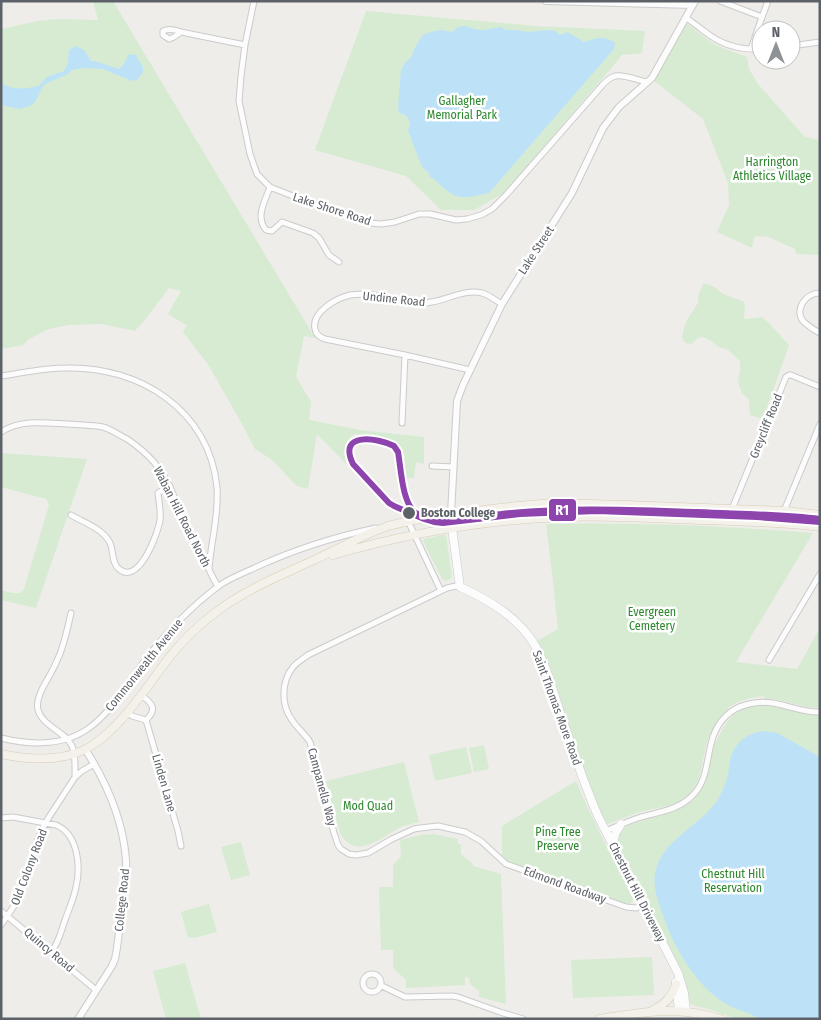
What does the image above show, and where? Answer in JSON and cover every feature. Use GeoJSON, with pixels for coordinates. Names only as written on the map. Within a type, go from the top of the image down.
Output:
{"type":"FeatureCollection","features":[{"type":"Feature","properties":{"kind":"main road","name":"Commonwealth Avenue"},"geometry":{"type":"LineString","coordinates":[[1,754],[42,759],[85,750],[102,739],[141,695],[178,646],[216,611],[253,588],[394,524],[452,514],[554,503],[626,504],[820,514]]}},
{"type":"Feature","properties":{"kind":"main road"},"geometry":{"type":"LineString","coordinates":[[757,510],[757,522]]}},
{"type":"Feature","properties":{"kind":"main road","name":"Lake Street"},"geometry":{"type":"LineString","coordinates":[[452,514],[452,528]]}},
{"type":"Feature","properties":{"kind":"main road","name":"Commonwealth Avenue"},"geometry":{"type":"LineString","coordinates":[[316,560],[414,534],[525,519],[615,516],[757,522],[820,527]]}},
{"type":"Feature","properties":{"kind":"main road"},"geometry":{"type":"LineString","coordinates":[[452,528],[460,587]]}},
{"type":"Feature","properties":{"kind":"main road","name":"Saint Thomas More Road"},"geometry":{"type":"LineString","coordinates":[[460,587],[486,600],[508,615],[520,625],[535,645],[543,662],[581,775],[606,831]]}},
{"type":"Feature","properties":{"kind":"main road"},"geometry":{"type":"LineString","coordinates":[[613,846],[615,834],[621,824]]}},
{"type":"Feature","properties":{"kind":"main road","name":"Chestnut Hill Driveway"},"geometry":{"type":"LineString","coordinates":[[606,831],[673,962],[682,986],[682,1012]]}},
{"type":"Feature","properties":{"kind":"main road","name":"Chestnut Hill Driveway"},"geometry":{"type":"LineString","coordinates":[[673,962],[682,1012]]}},
{"type":"Feature","properties":{"kind":"main road"},"geometry":{"type":"LineString","coordinates":[[651,1011],[668,1000],[676,984]]}},
{"type":"Feature","properties":{"kind":"main road"},"geometry":{"type":"LineString","coordinates":[[599,1019],[651,1011],[682,1012],[721,1019]]}},
{"type":"Feature","properties":{"kind":"street"},"geometry":{"type":"LineString","coordinates":[[254,1],[245,44],[240,101],[250,154],[257,174],[270,187],[260,217],[262,226],[266,230],[272,231],[282,222],[313,233],[320,238],[329,256],[338,262]]}},
{"type":"Feature","properties":{"kind":"street"},"geometry":{"type":"LineString","coordinates":[[546,1],[694,3]]}},
{"type":"Feature","properties":{"kind":"street"},"geometry":{"type":"LineString","coordinates":[[720,1],[762,17]]}},
{"type":"Feature","properties":{"kind":"street"},"geometry":{"type":"LineString","coordinates":[[761,20],[768,1]]}},
{"type":"Feature","properties":{"kind":"street","name":"Lake Street"},"geometry":{"type":"LineString","coordinates":[[452,514],[457,401],[460,391],[502,304],[572,193],[603,128],[619,108],[652,78],[694,3]]}},
{"type":"Feature","properties":{"kind":"street"},"geometry":{"type":"LineString","coordinates":[[686,18],[721,42],[751,50]]}},
{"type":"Feature","properties":{"kind":"street"},"geometry":{"type":"LineString","coordinates":[[181,32],[245,44]]}},
{"type":"Feature","properties":{"kind":"street"},"geometry":{"type":"LineString","coordinates":[[801,45],[820,42]]}},
{"type":"Feature","properties":{"kind":"street","name":"Lake Shore Road"},"geometry":{"type":"LineString","coordinates":[[270,187],[328,210],[371,223],[395,222],[419,214],[430,214],[456,220],[467,219],[481,215],[508,194],[598,89],[608,80],[615,76],[647,82]]}},
{"type":"Feature","properties":{"kind":"street","name":"Undine Road"},"geometry":{"type":"LineString","coordinates":[[470,370],[323,339],[315,331],[314,324],[321,312],[329,304],[354,295],[367,294],[426,303],[478,292],[488,295],[502,304]]}},
{"type":"Feature","properties":{"kind":"street"},"geometry":{"type":"LineString","coordinates":[[820,293],[811,295],[804,300],[800,312],[802,320],[820,333]]}},
{"type":"Feature","properties":{"kind":"street"},"geometry":{"type":"LineString","coordinates":[[402,423],[405,355]]}},
{"type":"Feature","properties":{"kind":"street"},"geometry":{"type":"LineString","coordinates":[[1,376],[65,368],[116,373],[160,393],[172,402],[192,422],[211,460],[217,488],[217,507],[209,568]]}},
{"type":"Feature","properties":{"kind":"street","name":"Greycliff Road"},"geometry":{"type":"LineString","coordinates":[[732,509],[785,379],[791,375],[820,387]]}},
{"type":"Feature","properties":{"kind":"street","name":"Waban Hill Road North"},"geometry":{"type":"LineString","coordinates":[[1,432],[18,424],[38,422],[104,428],[125,438],[150,457],[163,474],[170,486],[182,519],[218,586]]}},
{"type":"Feature","properties":{"kind":"street"},"geometry":{"type":"LineString","coordinates":[[784,511],[820,424]]}},
{"type":"Feature","properties":{"kind":"street"},"geometry":{"type":"LineString","coordinates":[[432,466],[454,467]]}},
{"type":"Feature","properties":{"kind":"street"},"geometry":{"type":"LineString","coordinates":[[71,515],[106,537],[117,566],[123,572],[129,572],[140,564],[151,547],[160,518],[158,494],[170,486]]}},
{"type":"Feature","properties":{"kind":"street"},"geometry":{"type":"LineString","coordinates":[[408,522],[441,591]]}},
{"type":"Feature","properties":{"kind":"street","name":"Commonwealth Avenue"},"geometry":{"type":"LineString","coordinates":[[1,738],[34,743],[54,742],[67,739],[84,731],[95,724],[110,707],[178,621],[218,586],[293,551],[354,533],[394,524]]}},
{"type":"Feature","properties":{"kind":"street"},"geometry":{"type":"LineString","coordinates":[[769,660],[820,574]]}},
{"type":"Feature","properties":{"kind":"street","name":"Campanella Way"},"geometry":{"type":"LineString","coordinates":[[460,587],[450,587],[441,591],[308,655],[292,668],[286,680],[283,693],[286,710],[310,742],[336,840],[341,848],[349,854],[368,853],[414,829],[438,826],[465,832],[481,841],[491,851]]}},
{"type":"Feature","properties":{"kind":"street"},"geometry":{"type":"LineString","coordinates":[[72,613],[60,653],[42,690],[38,706],[40,715],[45,721],[67,739],[72,746],[75,777]]}},
{"type":"Feature","properties":{"kind":"street"},"geometry":{"type":"LineString","coordinates":[[127,712],[132,716],[146,720],[150,716],[154,710],[150,702],[141,695]]}},
{"type":"Feature","properties":{"kind":"street","name":"Chestnut Hill Driveway"},"geometry":{"type":"LineString","coordinates":[[606,831],[621,824],[674,808],[683,804],[694,795],[702,780],[714,731],[724,718],[737,708],[751,703],[764,702],[779,703],[820,712]]}},
{"type":"Feature","properties":{"kind":"street","name":"Linden Lane"},"geometry":{"type":"LineString","coordinates":[[146,720],[181,846]]}},
{"type":"Feature","properties":{"kind":"street","name":"College Road"},"geometry":{"type":"LineString","coordinates":[[78,1019],[115,959],[126,865],[116,810],[94,764],[85,750]]}},
{"type":"Feature","properties":{"kind":"street","name":"Old Colony Road"},"geometry":{"type":"LineString","coordinates":[[1,925],[14,906],[46,822],[75,777],[94,764]]}},
{"type":"Feature","properties":{"kind":"street"},"geometry":{"type":"LineString","coordinates":[[1,818],[13,817],[46,822],[61,827],[68,833],[75,849],[78,879],[57,943],[52,952]]}},
{"type":"Feature","properties":{"kind":"street","name":"Edmond Roadway"},"geometry":{"type":"LineString","coordinates":[[491,851],[506,864],[626,907],[636,908],[643,905]]}},
{"type":"Feature","properties":{"kind":"street","name":"Quincy Road"},"geometry":{"type":"LineString","coordinates":[[1,911],[96,990]]}},
{"type":"Feature","properties":{"kind":"street"},"geometry":{"type":"LineString","coordinates":[[382,986],[405,997],[455,996],[522,1019]]}},
{"type":"Feature","properties":{"kind":"street"},"geometry":{"type":"LineString","coordinates":[[500,1012],[506,1019]]}},
{"type":"Feature","properties":{"kind":"green space"},"geometry":{"type":"Polygon","coordinates":[[[93,1],[113,1],[315,338],[304,336],[296,377],[311,402],[309,420],[360,430],[424,437],[424,464],[416,462],[414,478],[406,478],[404,454],[396,442],[355,434],[351,436],[347,443],[346,464],[317,434],[308,489],[297,486],[271,459],[255,449],[209,366],[183,332],[188,323],[186,325],[168,314],[181,291],[169,288],[135,331],[101,324],[68,325],[49,329],[29,339],[23,345],[1,349],[1,29],[58,19],[98,20],[93,1]]]}},
{"type":"Feature","properties":{"kind":"green space","name":"Gallagher Memorial Park"},"geometry":{"type":"Polygon","coordinates":[[[366,11],[536,26],[645,31],[642,53],[622,55],[504,193],[474,210],[441,210],[406,176],[315,150],[366,11]]]}},
{"type":"Feature","properties":{"kind":"green space","name":"Harrington Athletics Village"},"geometry":{"type":"Polygon","coordinates":[[[686,23],[715,45],[747,57],[749,69],[758,84],[805,137],[820,140],[820,255],[797,254],[794,248],[769,237],[755,236],[752,248],[717,232],[729,205],[728,183],[703,119],[653,80],[686,23]]]}},
{"type":"Feature","properties":{"kind":"green space"},"geometry":{"type":"Polygon","coordinates":[[[703,284],[711,285],[725,295],[744,302],[744,319],[762,317],[789,345],[763,419],[750,415],[749,400],[742,393],[738,382],[740,361],[728,350],[703,337],[698,338],[691,344],[685,343],[682,337],[687,320],[698,303],[698,296],[703,284]]]}},
{"type":"Feature","properties":{"kind":"green space"},"geometry":{"type":"Polygon","coordinates":[[[1,453],[87,459],[36,608],[1,600],[1,590],[21,593],[24,589],[49,505],[46,499],[1,487],[1,453]]]}},
{"type":"Feature","properties":{"kind":"green space","name":"Evergreen Cemetery"},"geometry":{"type":"Polygon","coordinates":[[[546,524],[680,525],[813,533],[736,662],[797,669],[820,628],[820,708],[807,707],[775,699],[765,699],[764,696],[749,698],[736,703],[728,708],[720,717],[712,731],[706,746],[698,781],[690,793],[672,805],[638,813],[608,824],[605,823],[589,785],[545,657],[537,641],[558,629],[546,524]]]}},
{"type":"Feature","properties":{"kind":"green space"},"geometry":{"type":"Polygon","coordinates":[[[446,535],[452,577],[447,581],[442,579],[423,541],[424,539],[446,535]]]}},
{"type":"Feature","properties":{"kind":"green space","name":"Chestnut Hill Reservation"},"geometry":{"type":"Polygon","coordinates":[[[758,705],[820,714],[820,1019],[736,1019],[692,1005],[617,846],[617,836],[620,830],[629,825],[684,807],[697,796],[707,776],[713,749],[727,722],[745,708],[758,705]]]}},
{"type":"Feature","properties":{"kind":"green space"},"geometry":{"type":"Polygon","coordinates":[[[484,745],[489,769],[474,772],[469,748],[484,745]]]}},
{"type":"Feature","properties":{"kind":"green space"},"geometry":{"type":"Polygon","coordinates":[[[466,747],[472,773],[435,781],[429,755],[466,747]]]}},
{"type":"Feature","properties":{"kind":"green space","name":"Mod Quad"},"geometry":{"type":"Polygon","coordinates":[[[404,762],[419,822],[401,827],[368,845],[353,845],[346,841],[340,833],[326,781],[404,762]]]}},
{"type":"Feature","properties":{"kind":"green space","name":"Pine Tree Preserve"},"geometry":{"type":"Polygon","coordinates":[[[576,781],[634,900],[629,904],[509,863],[502,858],[502,826],[576,781]]]}},
{"type":"Feature","properties":{"kind":"green space"},"geometry":{"type":"Polygon","coordinates":[[[434,834],[458,839],[458,844],[461,844],[461,854],[473,866],[501,874],[506,1004],[479,997],[479,991],[471,985],[468,977],[465,977],[465,985],[406,988],[406,980],[393,968],[393,950],[381,950],[379,887],[393,887],[393,865],[401,857],[400,840],[434,834]]]}},
{"type":"Feature","properties":{"kind":"green space"},"geometry":{"type":"Polygon","coordinates":[[[241,842],[250,875],[231,880],[221,847],[241,842]]]}},
{"type":"Feature","properties":{"kind":"green space"},"geometry":{"type":"Polygon","coordinates":[[[209,904],[217,932],[188,938],[181,912],[209,904]]]}},
{"type":"Feature","properties":{"kind":"green space"},"geometry":{"type":"Polygon","coordinates":[[[652,957],[654,995],[573,998],[571,960],[652,957]]]}},
{"type":"Feature","properties":{"kind":"green space"},"geometry":{"type":"Polygon","coordinates":[[[185,963],[201,1019],[166,1019],[153,971],[185,963]]]}},
{"type":"Feature","properties":{"kind":"water"},"geometry":{"type":"Polygon","coordinates":[[[465,26],[483,30],[500,27],[507,30],[527,32],[547,30],[555,31],[560,35],[567,32],[584,42],[596,38],[604,38],[615,43],[614,49],[489,193],[462,197],[451,194],[430,177],[428,172],[422,167],[408,131],[410,124],[408,118],[399,113],[398,108],[401,70],[412,56],[423,35],[441,30],[452,32],[458,27],[465,26]]]}},
{"type":"Feature","properties":{"kind":"water"},"geometry":{"type":"Polygon","coordinates":[[[76,46],[84,50],[91,61],[119,69],[124,64],[128,55],[135,54],[143,67],[143,72],[137,80],[132,81],[103,69],[82,68],[72,70],[68,74],[45,84],[35,102],[30,106],[20,109],[1,105],[1,81],[14,88],[39,86],[47,77],[64,71],[68,63],[69,50],[76,46]]]}},
{"type":"Feature","properties":{"kind":"water","name":"Chestnut Hill Reservation"},"geometry":{"type":"Polygon","coordinates":[[[762,731],[777,733],[820,757],[820,1019],[763,1019],[718,999],[692,972],[679,951],[669,931],[656,894],[655,873],[662,856],[677,838],[703,816],[718,799],[727,778],[732,754],[738,744],[751,734],[762,731]]]}},
{"type":"Feature","properties":{"kind":"tram line"},"geometry":{"type":"LineString","coordinates":[[397,508],[389,503],[353,464],[350,448],[354,442],[368,439],[390,444],[396,448],[405,496]]}},
{"type":"Feature","properties":{"kind":"transit line","name":"R1"},"geometry":{"type":"LineString","coordinates":[[820,519],[759,514],[649,510],[550,510],[458,520],[436,520],[416,513],[411,508],[405,494],[398,452],[394,446],[370,439],[355,442],[350,446],[353,464],[389,503],[434,522],[443,523],[520,514],[597,511],[757,517],[820,522]]}},
{"type":"Feature","properties":{"kind":"place","name":"Boston College"},"geometry":{"type":"Point","coordinates":[409,513]}}]}
